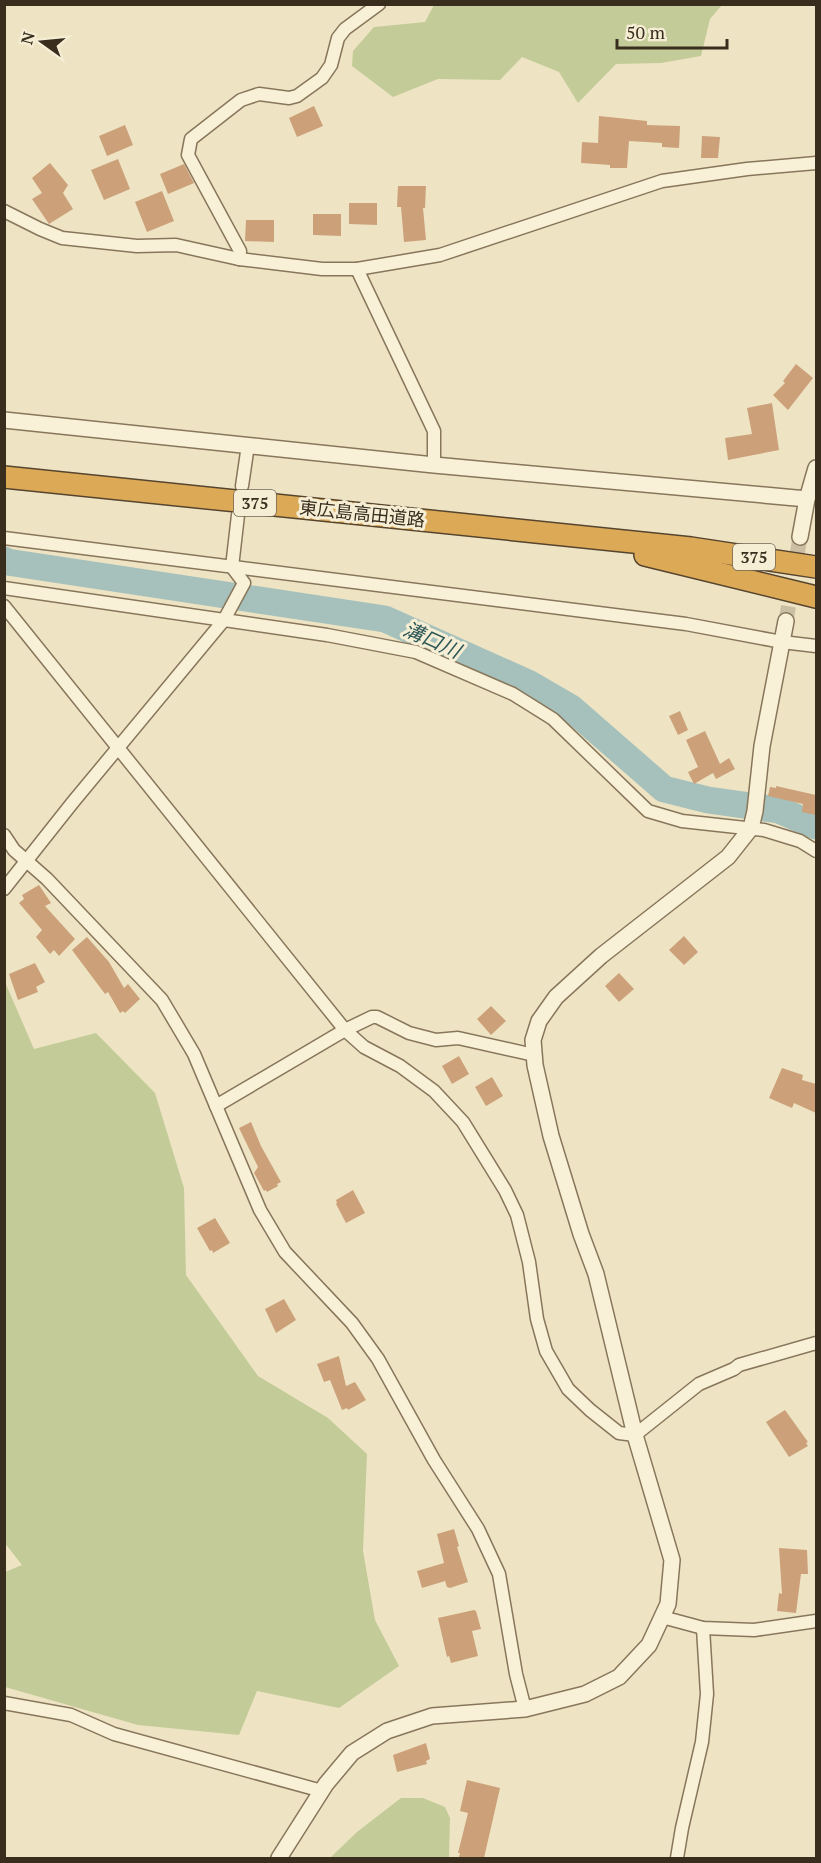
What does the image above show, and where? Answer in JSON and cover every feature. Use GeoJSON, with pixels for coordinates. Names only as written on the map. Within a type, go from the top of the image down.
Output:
{"type":"FeatureCollection","features":[{"type":"Feature","properties":{"kind":"highway","name":"東広島高田道路"},"geometry":{"type":"LineString","coordinates":[[5,477],[504,529]]}},
{"type":"Feature","properties":{"kind":"highway","name":"375"},"geometry":{"type":"LineString","coordinates":[[504,529],[691,548],[816,567]]}},
{"type":"Feature","properties":{"kind":"highway","name":"375"},"geometry":{"type":"LineString","coordinates":[[504,529],[816,578]]}},
{"type":"Feature","properties":{"kind":"highway"},"geometry":{"type":"LineString","coordinates":[[691,548],[816,560]]}},
{"type":"Feature","properties":{"kind":"highway"},"geometry":{"type":"LineString","coordinates":[[627,550],[816,597]]}},
{"type":"Feature","properties":{"kind":"street"},"geometry":{"type":"LineString","coordinates":[[239,259],[240,250],[188,155],[191,139],[241,99],[259,94],[289,98],[297,96],[322,78],[331,65],[338,38],[345,29],[379,4]]}},
{"type":"Feature","properties":{"kind":"street"},"geometry":{"type":"LineString","coordinates":[[4,211],[62,238],[137,246],[176,245],[239,259],[322,269],[357,269],[440,255],[662,181],[747,169],[816,163]]}},
{"type":"Feature","properties":{"kind":"street"},"geometry":{"type":"LineString","coordinates":[[357,269],[434,431],[434,465]]}},
{"type":"Feature","properties":{"kind":"street"},"geometry":{"type":"LineString","coordinates":[[4,420],[434,465],[812,500]]}},
{"type":"Feature","properties":{"kind":"street"},"geometry":{"type":"LineString","coordinates":[[242,486],[248,445]]}},
{"type":"Feature","properties":{"kind":"street"},"geometry":{"type":"LineString","coordinates":[[801,537],[812,500],[816,468]]}},
{"type":"Feature","properties":{"kind":"street"},"geometry":{"type":"LineString","coordinates":[[4,889],[224,620],[244,583],[232,567],[238,515]]}},
{"type":"Feature","properties":{"kind":"street"},"geometry":{"type":"LineString","coordinates":[[7,538],[686,624],[816,646]]}},
{"type":"Feature","properties":{"kind":"street"},"geometry":{"type":"LineString","coordinates":[[4,588],[327,635],[416,652],[513,694],[554,720],[648,811],[682,821],[751,828],[800,841],[816,850]]}},
{"type":"Feature","properties":{"kind":"street"},"geometry":{"type":"LineString","coordinates":[[4,606],[345,1030],[364,1047],[400,1066],[434,1091],[463,1122],[505,1190],[517,1215],[529,1262],[537,1319],[546,1351],[568,1389],[590,1410],[619,1433],[635,1435],[699,1384],[739,1365],[816,1343]]}},
{"type":"Feature","properties":{"kind":"street"},"geometry":{"type":"LineString","coordinates":[[279,1858],[322,1791],[352,1753],[387,1731],[432,1716],[525,1709],[585,1694],[619,1677],[649,1645],[663,1617],[668,1604],[672,1560],[635,1435],[596,1274],[581,1234],[551,1136],[534,1065],[532,1040],[539,1021],[556,997],[601,956],[728,857],[751,828],[762,746],[786,621]]}},
{"type":"Feature","properties":{"kind":"street"},"geometry":{"type":"LineString","coordinates":[[4,835],[14,850],[47,879],[162,1000],[194,1054],[260,1210],[285,1252],[352,1323],[378,1359],[434,1460],[478,1529],[499,1574],[516,1674],[525,1709]]}},
{"type":"Feature","properties":{"kind":"street"},"geometry":{"type":"LineString","coordinates":[[216,1106],[345,1030],[372,1017],[436,1040],[458,1038],[534,1055]]}},
{"type":"Feature","properties":{"kind":"street"},"geometry":{"type":"LineString","coordinates":[[663,1617],[703,1628],[754,1630],[816,1621]]}},
{"type":"Feature","properties":{"kind":"street"},"geometry":{"type":"LineString","coordinates":[[677,1858],[702,1742],[706,1694],[703,1628]]}},
{"type":"Feature","properties":{"kind":"street"},"geometry":{"type":"LineString","coordinates":[[4,1703],[71,1715],[114,1734],[322,1791]]}},
{"type":"Feature","properties":{"kind":"green space"},"geometry":{"type":"Polygon","coordinates":[[[434,4],[722,5],[710,19],[701,56],[661,63],[616,64],[578,103],[559,72],[522,57],[500,80],[438,79],[393,97],[352,66],[353,51],[374,27],[425,22],[434,4]]]}},
{"type":"Feature","properties":{"kind":"green space"},"geometry":{"type":"Polygon","coordinates":[[[5,982],[34,1049],[96,1033],[155,1093],[184,1188],[186,1275],[258,1376],[328,1418],[367,1454],[363,1551],[375,1620],[399,1666],[339,1708],[257,1691],[239,1735],[138,1725],[5,1687],[5,1572],[22,1565],[4,1542],[5,982]]]}},
{"type":"Feature","properties":{"kind":"green space"},"geometry":{"type":"Polygon","coordinates":[[[401,1798],[423,1798],[445,1807],[450,1818],[449,1858],[330,1858],[357,1832],[401,1798]]]}},
{"type":"Feature","properties":{"kind":"building"},"geometry":{"type":"Polygon","coordinates":[[[314,106],[323,126],[297,137],[289,118],[314,106]]]}},
{"type":"Feature","properties":{"kind":"building"},"geometry":{"type":"Polygon","coordinates":[[[599,116],[647,121],[647,125],[680,126],[679,148],[662,147],[662,143],[629,141],[627,168],[610,168],[610,165],[581,163],[582,142],[598,143],[599,116]]]}},
{"type":"Feature","properties":{"kind":"building"},"geometry":{"type":"Polygon","coordinates":[[[125,125],[133,145],[107,156],[99,136],[125,125]]]}},
{"type":"Feature","properties":{"kind":"building"},"geometry":{"type":"Polygon","coordinates":[[[702,136],[720,137],[718,158],[701,158],[702,136]]]}},
{"type":"Feature","properties":{"kind":"building"},"geometry":{"type":"Polygon","coordinates":[[[118,159],[130,189],[104,200],[91,170],[118,159]]]}},
{"type":"Feature","properties":{"kind":"building"},"geometry":{"type":"Polygon","coordinates":[[[50,163],[68,185],[63,193],[73,209],[49,224],[32,199],[42,193],[32,178],[50,163]]]}},
{"type":"Feature","properties":{"kind":"building"},"geometry":{"type":"Polygon","coordinates":[[[184,164],[194,183],[168,194],[160,174],[184,164]]]}},
{"type":"Feature","properties":{"kind":"building"},"geometry":{"type":"Polygon","coordinates":[[[398,186],[426,186],[425,208],[423,208],[426,240],[404,242],[401,207],[397,207],[398,186]]]}},
{"type":"Feature","properties":{"kind":"building"},"geometry":{"type":"Polygon","coordinates":[[[162,191],[174,221],[147,232],[135,202],[162,191]]]}},
{"type":"Feature","properties":{"kind":"building"},"geometry":{"type":"Polygon","coordinates":[[[349,203],[377,203],[377,225],[349,224],[349,203]]]}},
{"type":"Feature","properties":{"kind":"building"},"geometry":{"type":"Polygon","coordinates":[[[313,214],[341,214],[341,236],[313,235],[313,214]]]}},
{"type":"Feature","properties":{"kind":"building"},"geometry":{"type":"Polygon","coordinates":[[[246,220],[274,220],[274,242],[245,241],[246,220]]]}},
{"type":"Feature","properties":{"kind":"building"},"geometry":{"type":"Polygon","coordinates":[[[796,364],[813,378],[788,410],[773,395],[785,383],[783,381],[796,364]]]}},
{"type":"Feature","properties":{"kind":"building"},"geometry":{"type":"Polygon","coordinates":[[[772,403],[779,450],[728,460],[725,438],[752,434],[747,408],[772,403]]]}},
{"type":"Feature","properties":{"kind":"building"},"geometry":{"type":"Polygon","coordinates":[[[680,711],[688,730],[678,735],[669,716],[680,711]]]}},
{"type":"Feature","properties":{"kind":"building"},"geometry":{"type":"Polygon","coordinates":[[[705,731],[720,764],[729,758],[735,769],[716,779],[713,773],[694,784],[688,772],[698,767],[686,740],[705,731]]]}},
{"type":"Feature","properties":{"kind":"building"},"geometry":{"type":"Polygon","coordinates":[[[776,786],[816,795],[816,815],[802,812],[803,804],[768,796],[770,787],[776,788],[776,786]]]}},
{"type":"Feature","properties":{"kind":"building"},"geometry":{"type":"Polygon","coordinates":[[[39,885],[51,903],[45,906],[75,939],[59,956],[54,950],[50,954],[36,937],[42,930],[19,903],[24,899],[22,895],[39,885]]]}},
{"type":"Feature","properties":{"kind":"building"},"geometry":{"type":"Polygon","coordinates":[[[684,936],[698,952],[684,965],[669,950],[684,936]]]}},
{"type":"Feature","properties":{"kind":"building"},"geometry":{"type":"Polygon","coordinates":[[[87,937],[109,962],[124,988],[128,984],[140,999],[125,1013],[123,1011],[120,1013],[108,992],[105,994],[72,950],[87,937]]]}},
{"type":"Feature","properties":{"kind":"building"},"geometry":{"type":"Polygon","coordinates":[[[35,963],[45,982],[36,987],[38,992],[18,1000],[9,974],[35,963]]]}},
{"type":"Feature","properties":{"kind":"building"},"geometry":{"type":"Polygon","coordinates":[[[619,973],[634,989],[619,1002],[605,986],[619,973]]]}},
{"type":"Feature","properties":{"kind":"building"},"geometry":{"type":"Polygon","coordinates":[[[491,1006],[506,1021],[491,1035],[477,1019],[491,1006]]]}},
{"type":"Feature","properties":{"kind":"building"},"geometry":{"type":"Polygon","coordinates":[[[459,1056],[469,1074],[452,1084],[442,1066],[459,1056]]]}},
{"type":"Feature","properties":{"kind":"building"},"geometry":{"type":"Polygon","coordinates":[[[782,1068],[803,1075],[802,1080],[816,1084],[816,1113],[794,1103],[792,1108],[769,1098],[782,1068]]]}},
{"type":"Feature","properties":{"kind":"building"},"geometry":{"type":"Polygon","coordinates":[[[492,1077],[503,1096],[486,1106],[475,1087],[492,1077]]]}},
{"type":"Feature","properties":{"kind":"building"},"geometry":{"type":"Polygon","coordinates":[[[251,1122],[281,1182],[267,1192],[264,1191],[254,1173],[258,1167],[239,1128],[251,1122]]]}},
{"type":"Feature","properties":{"kind":"building"},"geometry":{"type":"Polygon","coordinates":[[[353,1190],[365,1213],[346,1223],[336,1200],[353,1190]]]}},
{"type":"Feature","properties":{"kind":"building"},"geometry":{"type":"Polygon","coordinates":[[[215,1218],[230,1243],[213,1253],[197,1228],[215,1218]]]}},
{"type":"Feature","properties":{"kind":"building"},"geometry":{"type":"Polygon","coordinates":[[[284,1299],[296,1320],[276,1333],[265,1309],[284,1299]]]}},
{"type":"Feature","properties":{"kind":"building"},"geometry":{"type":"Polygon","coordinates":[[[339,1356],[346,1386],[355,1382],[366,1400],[348,1410],[347,1408],[342,1410],[330,1380],[324,1382],[317,1364],[339,1356]]]}},
{"type":"Feature","properties":{"kind":"building"},"geometry":{"type":"Polygon","coordinates":[[[785,1410],[808,1442],[806,1443],[808,1446],[789,1457],[766,1422],[785,1410]]]}},
{"type":"Feature","properties":{"kind":"building"},"geometry":{"type":"Polygon","coordinates":[[[454,1529],[468,1582],[450,1588],[447,1587],[445,1581],[422,1588],[417,1571],[444,1563],[437,1534],[454,1529]]]}},
{"type":"Feature","properties":{"kind":"building"},"geometry":{"type":"Polygon","coordinates":[[[779,1548],[807,1550],[808,1574],[801,1574],[796,1613],[777,1611],[779,1593],[782,1594],[779,1548]]]}},
{"type":"Feature","properties":{"kind":"building"},"geometry":{"type":"Polygon","coordinates":[[[474,1610],[481,1629],[472,1631],[478,1656],[451,1663],[449,1656],[447,1657],[438,1618],[474,1610]]]}},
{"type":"Feature","properties":{"kind":"building"},"geometry":{"type":"Polygon","coordinates":[[[426,1743],[430,1759],[426,1761],[427,1764],[397,1772],[393,1755],[426,1743]]]}},
{"type":"Feature","properties":{"kind":"building"},"geometry":{"type":"Polygon","coordinates":[[[467,1780],[500,1788],[484,1858],[459,1857],[460,1853],[458,1853],[468,1813],[460,1811],[467,1780]]]}},
{"type":"Feature","properties":{"kind":"waterway","name":"溝口川"},"geometry":{"type":"LineString","coordinates":[[4,560],[385,619],[528,683],[571,708],[664,789],[708,800],[779,810],[816,826]]}},
{"type":"Feature","properties":{"kind":"tunnel"},"geometry":{"type":"LineString","coordinates":[[786,621],[800,537]]}}]}
